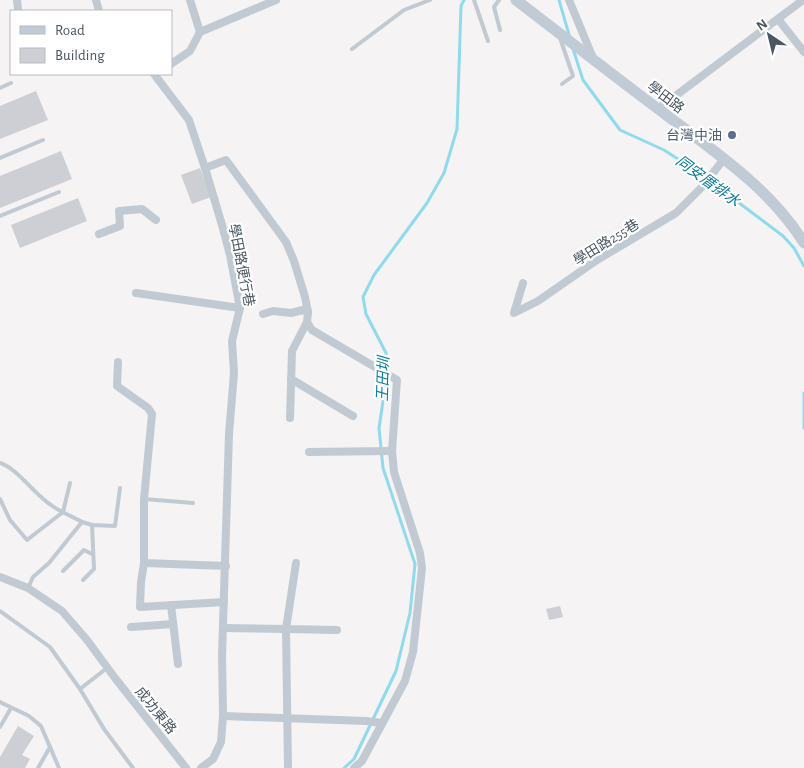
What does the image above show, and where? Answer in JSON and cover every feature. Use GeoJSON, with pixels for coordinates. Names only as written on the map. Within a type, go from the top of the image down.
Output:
{"type":"FeatureCollection","features":[{"type":"Feature","properties":{"kind":"main road"},"geometry":{"type":"LineString","coordinates":[[516,0],[559,33]]}},
{"type":"Feature","properties":{"kind":"main road","name":"學田路"},"geometry":{"type":"LineString","coordinates":[[559,33],[724,159],[766,196],[793,227],[804,243]]}},
{"type":"Feature","properties":{"kind":"street"},"geometry":{"type":"LineString","coordinates":[[17,0],[18,8]]}},
{"type":"Feature","properties":{"kind":"street"},"geometry":{"type":"LineString","coordinates":[[190,0],[200,32]]}},
{"type":"Feature","properties":{"kind":"street"},"geometry":{"type":"LineString","coordinates":[[172,63],[190,50],[200,32],[276,0]]}},
{"type":"Feature","properties":{"kind":"street"},"geometry":{"type":"LineString","coordinates":[[569,0],[594,60]]}},
{"type":"Feature","properties":{"kind":"street"},"geometry":{"type":"LineString","coordinates":[[658,109],[803,0]]}},
{"type":"Feature","properties":{"kind":"street"},"geometry":{"type":"LineString","coordinates":[[778,18],[804,52]]}},
{"type":"Feature","properties":{"kind":"street","name":"學田路便行巷"},"geometry":{"type":"LineString","coordinates":[[157,75],[188,120],[205,168],[230,255],[240,308],[232,341],[234,373],[229,434],[221,742],[213,759],[201,768]]}},
{"type":"Feature","properties":{"kind":"street","name":"學田路255巷"},"geometry":{"type":"LineString","coordinates":[[523,283],[514,313],[538,301],[598,260],[676,213],[701,188],[724,159]]}},
{"type":"Feature","properties":{"kind":"street"},"geometry":{"type":"LineString","coordinates":[[205,168],[226,160],[286,242],[294,261],[308,312],[307,322],[292,351],[290,418]]}},
{"type":"Feature","properties":{"kind":"street"},"geometry":{"type":"LineString","coordinates":[[99,234],[120,226],[119,211],[142,209],[156,220]]}},
{"type":"Feature","properties":{"kind":"street"},"geometry":{"type":"LineString","coordinates":[[136,293],[240,308]]}},
{"type":"Feature","properties":{"kind":"street"},"geometry":{"type":"LineString","coordinates":[[263,314],[273,312],[291,313],[303,310],[308,312]]}},
{"type":"Feature","properties":{"kind":"street"},"geometry":{"type":"LineString","coordinates":[[307,322],[312,330],[397,380],[398,390],[392,451],[394,472],[420,553],[422,568],[413,652],[405,681],[362,761],[354,768]]}},
{"type":"Feature","properties":{"kind":"street"},"geometry":{"type":"LineString","coordinates":[[118,362],[117,386],[120,390],[148,408],[152,414],[144,499],[144,563],[140,607],[224,602]]}},
{"type":"Feature","properties":{"kind":"street"},"geometry":{"type":"LineString","coordinates":[[291,380],[352,416]]}},
{"type":"Feature","properties":{"kind":"street"},"geometry":{"type":"LineString","coordinates":[[309,452],[392,451]]}},
{"type":"Feature","properties":{"kind":"street"},"geometry":{"type":"LineString","coordinates":[[144,563],[226,566]]}},
{"type":"Feature","properties":{"kind":"street"},"geometry":{"type":"LineString","coordinates":[[288,768],[286,629],[296,563]]}},
{"type":"Feature","properties":{"kind":"street","name":"成功東路"},"geometry":{"type":"LineString","coordinates":[[0,578],[28,588],[62,611],[87,640],[186,768]]}},
{"type":"Feature","properties":{"kind":"street"},"geometry":{"type":"LineString","coordinates":[[171,605],[178,664]]}},
{"type":"Feature","properties":{"kind":"street"},"geometry":{"type":"LineString","coordinates":[[131,627],[173,624]]}},
{"type":"Feature","properties":{"kind":"street"},"geometry":{"type":"LineString","coordinates":[[224,628],[337,630]]}},
{"type":"Feature","properties":{"kind":"street"},"geometry":{"type":"LineString","coordinates":[[223,716],[382,723]]}},
{"type":"Feature","properties":{"kind":"lane"},"geometry":{"type":"LineString","coordinates":[[352,49],[404,10],[430,0]]}},
{"type":"Feature","properties":{"kind":"lane"},"geometry":{"type":"LineString","coordinates":[[474,0],[488,41]]}},
{"type":"Feature","properties":{"kind":"lane"},"geometry":{"type":"LineString","coordinates":[[499,0],[494,7],[500,30]]}},
{"type":"Feature","properties":{"kind":"lane"},"geometry":{"type":"LineString","coordinates":[[559,33],[573,76],[562,84]]}},
{"type":"Feature","properties":{"kind":"lane"},"geometry":{"type":"LineString","coordinates":[[0,88],[11,83]]}},
{"type":"Feature","properties":{"kind":"lane"},"geometry":{"type":"LineString","coordinates":[[0,158],[43,140]]}},
{"type":"Feature","properties":{"kind":"lane"},"geometry":{"type":"LineString","coordinates":[[0,216],[59,192]]}},
{"type":"Feature","properties":{"kind":"lane"},"geometry":{"type":"LineString","coordinates":[[0,463],[16,473],[52,506],[82,522],[92,525],[115,526],[120,488]]}},
{"type":"Feature","properties":{"kind":"lane"},"geometry":{"type":"LineString","coordinates":[[0,499],[10,520],[27,540],[63,512],[70,483]]}},
{"type":"Feature","properties":{"kind":"lane"},"geometry":{"type":"LineString","coordinates":[[144,499],[193,503]]}},
{"type":"Feature","properties":{"kind":"lane"},"geometry":{"type":"LineString","coordinates":[[28,588],[33,577],[49,563],[82,522]]}},
{"type":"Feature","properties":{"kind":"lane"},"geometry":{"type":"LineString","coordinates":[[83,580],[94,569],[92,525]]}},
{"type":"Feature","properties":{"kind":"lane"},"geometry":{"type":"LineString","coordinates":[[63,571],[84,550],[92,554]]}},
{"type":"Feature","properties":{"kind":"lane"},"geometry":{"type":"LineString","coordinates":[[0,611],[50,647],[80,689],[104,729],[133,768]]}},
{"type":"Feature","properties":{"kind":"lane"},"geometry":{"type":"LineString","coordinates":[[80,689],[107,668]]}},
{"type":"Feature","properties":{"kind":"lane"},"geometry":{"type":"LineString","coordinates":[[0,702],[29,716],[41,726],[59,768]]}},
{"type":"Feature","properties":{"kind":"lane"},"geometry":{"type":"LineString","coordinates":[[0,727],[11,708]]}},
{"type":"Feature","properties":{"kind":"lane"},"geometry":{"type":"LineString","coordinates":[[38,768],[50,748]]}},
{"type":"Feature","properties":{"kind":"building"},"geometry":{"type":"Polygon","coordinates":[[[36,91],[48,120],[0,139],[0,106],[36,91]]]}},
{"type":"Feature","properties":{"kind":"building"},"geometry":{"type":"Polygon","coordinates":[[[61,151],[72,179],[0,208],[0,176],[61,151]]]}},
{"type":"Feature","properties":{"kind":"building"},"geometry":{"type":"Polygon","coordinates":[[[200,168],[211,197],[192,204],[181,175],[200,168]]]}},
{"type":"Feature","properties":{"kind":"building"},"geometry":{"type":"Polygon","coordinates":[[[78,198],[87,221],[20,248],[11,225],[78,198]]]}},
{"type":"Feature","properties":{"kind":"building"},"geometry":{"type":"Polygon","coordinates":[[[560,606],[563,617],[549,620],[546,609],[560,606]]]}},
{"type":"Feature","properties":{"kind":"building"},"geometry":{"type":"Polygon","coordinates":[[[18,726],[34,736],[22,755],[30,759],[25,768],[0,768],[0,757],[18,726]]]}},
{"type":"Feature","properties":{"kind":"waterway","name":"王田圳"},"geometry":{"type":"LineString","coordinates":[[344,768],[354,759],[396,671],[410,613],[415,564],[383,468],[379,428],[386,381],[386,353],[366,314],[363,297],[374,275],[427,203],[444,173],[457,129],[461,6],[464,0]]}},
{"type":"Feature","properties":{"kind":"waterway","name":"同安厝排水"},"geometry":{"type":"LineString","coordinates":[[559,0],[570,38]]}},
{"type":"Feature","properties":{"kind":"waterway","name":"同安厝排水"},"geometry":{"type":"LineString","coordinates":[[573,49],[583,80],[620,130],[664,150],[698,172],[783,236],[794,248],[804,266]]}},
{"type":"Feature","properties":{"kind":"waterway","name":"同安厝排水"},"geometry":{"type":"LineString","coordinates":[[804,393],[804,428]]}},
{"type":"Feature","properties":{"kind":"place","name":"台灣中油"},"geometry":{"type":"Point","coordinates":[732,135]}}]}
